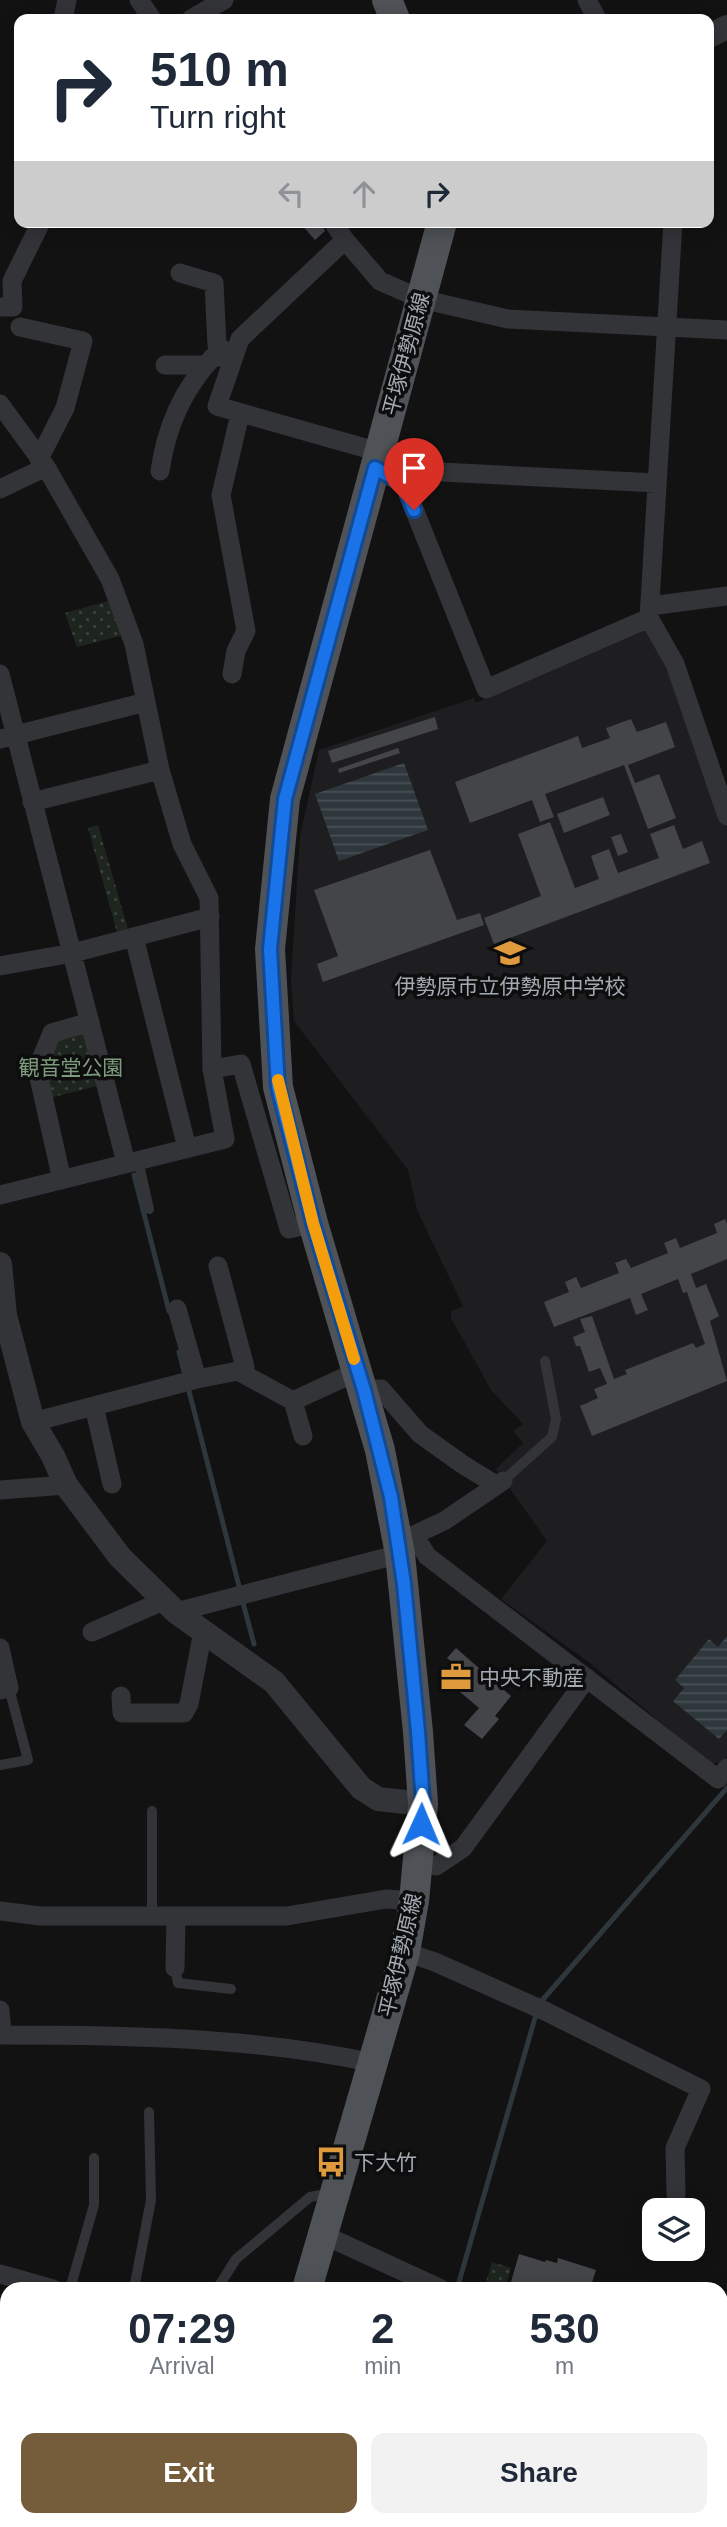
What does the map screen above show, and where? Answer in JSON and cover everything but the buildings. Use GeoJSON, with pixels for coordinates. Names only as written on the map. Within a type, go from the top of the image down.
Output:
{"type":"FeatureCollection","features":[{"type":"Feature","properties":{"kind":"main road","name":"平塚伊勢原線"},"geometry":{"type":"LineString","coordinates":[[309,2282],[405,1952],[414,1901],[423,1804],[404,1542],[361,1380],[313,1223],[278,1087],[270,949],[285,799],[440,228]]}},
{"type":"Feature","properties":{"kind":"street"},"geometry":{"type":"LineString","coordinates":[[197,13],[224,0]]}},
{"type":"Feature","properties":{"kind":"street"},"geometry":{"type":"LineString","coordinates":[[0,307],[13,307],[12,281],[38,228]]}},
{"type":"Feature","properties":{"kind":"street"},"geometry":{"type":"LineString","coordinates":[[337,228],[380,281],[421,299],[508,319],[727,330]]}},
{"type":"Feature","properties":{"kind":"street"},"geometry":{"type":"LineString","coordinates":[[673,228],[650,612],[676,664],[727,816]]}},
{"type":"Feature","properties":{"kind":"street"},"geometry":{"type":"LineString","coordinates":[[345,240],[240,339],[217,406],[412,472],[657,483]]}},
{"type":"Feature","properties":{"kind":"street"},"geometry":{"type":"LineString","coordinates":[[180,273],[214,284],[217,345],[233,357]]}},
{"type":"Feature","properties":{"kind":"street"},"geometry":{"type":"LineString","coordinates":[[0,489],[42,463],[65,408],[83,341],[20,327]]}},
{"type":"Feature","properties":{"kind":"street"},"geometry":{"type":"LineString","coordinates":[[160,471],[164,445],[175,415],[191,385],[213,357],[233,357]]}},
{"type":"Feature","properties":{"kind":"street"},"geometry":{"type":"LineString","coordinates":[[165,365],[205,365]]}},
{"type":"Feature","properties":{"kind":"street"},"geometry":{"type":"LineString","coordinates":[[0,404],[42,463],[110,579],[134,644],[160,770],[182,844],[209,898],[212,1069],[225,1139],[0,1195]]}},
{"type":"Feature","properties":{"kind":"street"},"geometry":{"type":"LineString","coordinates":[[232,674],[236,651],[246,631],[221,495],[240,414]]}},
{"type":"Feature","properties":{"kind":"street"},"geometry":{"type":"LineString","coordinates":[[377,460],[404,484],[486,689],[650,612],[727,596]]}},
{"type":"Feature","properties":{"kind":"street"},"geometry":{"type":"LineString","coordinates":[[0,674],[8,738],[33,802],[90,1022],[132,1161]]}},
{"type":"Feature","properties":{"kind":"street"},"geometry":{"type":"LineString","coordinates":[[8,738],[146,702]]}},
{"type":"Feature","properties":{"kind":"street"},"geometry":{"type":"LineString","coordinates":[[33,802],[160,770]]}},
{"type":"Feature","properties":{"kind":"street"},"geometry":{"type":"LineString","coordinates":[[0,966],[73,953],[210,917]]}},
{"type":"Feature","properties":{"kind":"street"},"geometry":{"type":"LineString","coordinates":[[134,937],[187,1148]]}},
{"type":"Feature","properties":{"kind":"street"},"geometry":{"type":"LineString","coordinates":[[62,1180],[37,1069],[52,1033],[90,1022]]}},
{"type":"Feature","properties":{"kind":"street"},"geometry":{"type":"LineString","coordinates":[[212,1069],[241,1064],[289,1229],[313,1223]]}},
{"type":"Feature","properties":{"kind":"street"},"geometry":{"type":"LineString","coordinates":[[0,1264],[4,1330],[33,1422],[66,1485],[120,1557],[170,1606],[274,1682],[361,1788],[378,1799],[423,1804]]}},
{"type":"Feature","properties":{"kind":"street"},"geometry":{"type":"LineString","coordinates":[[218,1266],[245,1367],[243,1374]]}},
{"type":"Feature","properties":{"kind":"street"},"geometry":{"type":"LineString","coordinates":[[177,1309],[197,1379]]}},
{"type":"Feature","properties":{"kind":"street"},"geometry":{"type":"LineString","coordinates":[[33,1422],[197,1379],[238,1371],[293,1401],[361,1380],[381,1389],[420,1434],[461,1464],[499,1483],[444,1521],[404,1542],[170,1606],[92,1632]]}},
{"type":"Feature","properties":{"kind":"street"},"geometry":{"type":"LineString","coordinates":[[293,1401],[303,1436]]}},
{"type":"Feature","properties":{"kind":"street"},"geometry":{"type":"LineString","coordinates":[[94,1406],[112,1484]]}},
{"type":"Feature","properties":{"kind":"street"},"geometry":{"type":"LineString","coordinates":[[0,1490],[66,1485]]}},
{"type":"Feature","properties":{"kind":"street"},"geometry":{"type":"LineString","coordinates":[[404,1542],[427,1556],[718,1779],[727,1768]]}},
{"type":"Feature","properties":{"kind":"street"},"geometry":{"type":"LineString","coordinates":[[122,1710],[184,1713],[189,1704],[202,1631]]}},
{"type":"Feature","properties":{"kind":"street"},"geometry":{"type":"LineString","coordinates":[[0,1648],[5,1689]]}},
{"type":"Feature","properties":{"kind":"street"},"geometry":{"type":"LineString","coordinates":[[418,1863],[436,1866],[463,1848],[587,1678]]}},
{"type":"Feature","properties":{"kind":"street"},"geometry":{"type":"LineString","coordinates":[[0,1911],[40,1916],[287,1916],[386,1899],[414,1901]]}},
{"type":"Feature","properties":{"kind":"street"},"geometry":{"type":"LineString","coordinates":[[175,1968],[176,1916]]}},
{"type":"Feature","properties":{"kind":"street"},"geometry":{"type":"LineString","coordinates":[[405,1952],[435,1962],[547,2012],[701,2089],[675,2148],[676,2194]]}},
{"type":"Feature","properties":{"kind":"street"},"geometry":{"type":"LineString","coordinates":[[0,2010],[2,2035],[143,2036],[241,2042],[324,2052],[374,2063]]}},
{"type":"Feature","properties":{"kind":"street"},"geometry":{"type":"LineString","coordinates":[[324,2235],[426,2282]]}},
{"type":"Feature","properties":{"kind":"street"},"geometry":{"type":"LineString","coordinates":[[0,2274],[28,2282]]}},
{"type":"Feature","properties":{"kind":"lane"},"geometry":{"type":"LineString","coordinates":[[132,1161],[149,1209]]}},
{"type":"Feature","properties":{"kind":"lane"},"geometry":{"type":"LineString","coordinates":[[499,1483],[552,1437],[556,1419],[545,1361]]}},
{"type":"Feature","properties":{"kind":"lane"},"geometry":{"type":"LineString","coordinates":[[0,1765],[28,1760],[5,1689]]}},
{"type":"Feature","properties":{"kind":"lane"},"geometry":{"type":"LineString","coordinates":[[152,1811],[152,1916]]}},
{"type":"Feature","properties":{"kind":"lane"},"geometry":{"type":"LineString","coordinates":[[175,1968],[178,1983],[231,1989]]}},
{"type":"Feature","properties":{"kind":"lane"},"geometry":{"type":"LineString","coordinates":[[135,2282],[151,2200],[149,2112]]}},
{"type":"Feature","properties":{"kind":"lane"},"geometry":{"type":"LineString","coordinates":[[72,2282],[94,2205],[89,2197],[94,2158]]}},
{"type":"Feature","properties":{"kind":"lane"},"geometry":{"type":"LineString","coordinates":[[221,2282],[236,2259],[310,2197],[335,2192]]}},
{"type":"Feature","properties":{"kind":"shaded area","name":"伊勢原市立伊勢原中学校"},"geometry":{"type":"Polygon","coordinates":[[[635,628],[644,628],[667,658],[727,827],[727,1756],[722,1762],[710,1764],[590,1663],[501,1599],[547,1541],[496,1469],[523,1443],[513,1431],[523,1424],[491,1390],[451,1318],[451,1311],[463,1306],[417,1210],[408,1170],[294,1021],[291,978],[300,836],[319,750],[474,698],[476,703],[635,628]]]}},
{"type":"Feature","properties":{"kind":"shaded area"},"geometry":{"type":"Polygon","coordinates":[[[404,763],[428,830],[339,861],[315,794],[404,763]]]}},
{"type":"Feature","properties":{"kind":"shaded area"},"geometry":{"type":"Polygon","coordinates":[[[727,1636],[727,1730],[719,1739],[673,1701],[684,1688],[675,1680],[709,1639],[718,1647],[727,1636]]]}},
{"type":"Feature","properties":{"kind":"green space"},"geometry":{"type":"Polygon","coordinates":[[[112,600],[124,635],[77,647],[65,613],[112,600]]]}},
{"type":"Feature","properties":{"kind":"green space"},"geometry":{"type":"Polygon","coordinates":[[[98,825],[128,929],[117,932],[88,828],[98,825]]]}},
{"type":"Feature","properties":{"kind":"green space","name":"観音堂公園"},"geometry":{"type":"Polygon","coordinates":[[[83,1030],[102,1085],[49,1098],[42,1072],[56,1036],[83,1030]]]}},
{"type":"Feature","properties":{"kind":"green space"},"geometry":{"type":"Polygon","coordinates":[[[492,2262],[511,2268],[507,2282],[486,2282],[492,2262]]]}},
{"type":"Feature","properties":{"kind":"waterway"},"geometry":{"type":"LineString","coordinates":[[134,1175],[169,1311]]}},
{"type":"Feature","properties":{"kind":"waterway"},"geometry":{"type":"LineString","coordinates":[[179,1352],[240,1590]]}},
{"type":"Feature","properties":{"kind":"waterway"},"geometry":{"type":"LineString","coordinates":[[242,1599],[254,1644]]}},
{"type":"Feature","properties":{"kind":"waterway"},"geometry":{"type":"LineString","coordinates":[[459,2282],[539,2004],[727,1788]]}},
{"type":"Feature","properties":{"kind":"slow traffic"},"geometry":{"type":"LineString","coordinates":[[278,1080],[313,1223],[354,1359]]}},
{"type":"Feature","properties":{"kind":"place","name":"伊勢原市立伊勢原中学校"},"geometry":{"type":"Point","coordinates":[510,953]}},
{"type":"Feature","properties":{"kind":"place","name":"中央不動産"},"geometry":{"type":"Point","coordinates":[456,1677]}},
{"type":"Feature","properties":{"kind":"place","name":"下大竹"},"geometry":{"type":"Point","coordinates":[331,2162]}},
{"type":"Feature","properties":{"kind":"route"},"geometry":{"type":"LineString","coordinates":[[414,510],[404,484],[375,468],[285,799],[270,949],[278,1087],[313,1223],[364,1390],[391,1497],[404,1584],[418,1732],[423,1804],[421,1824]]}}]}
